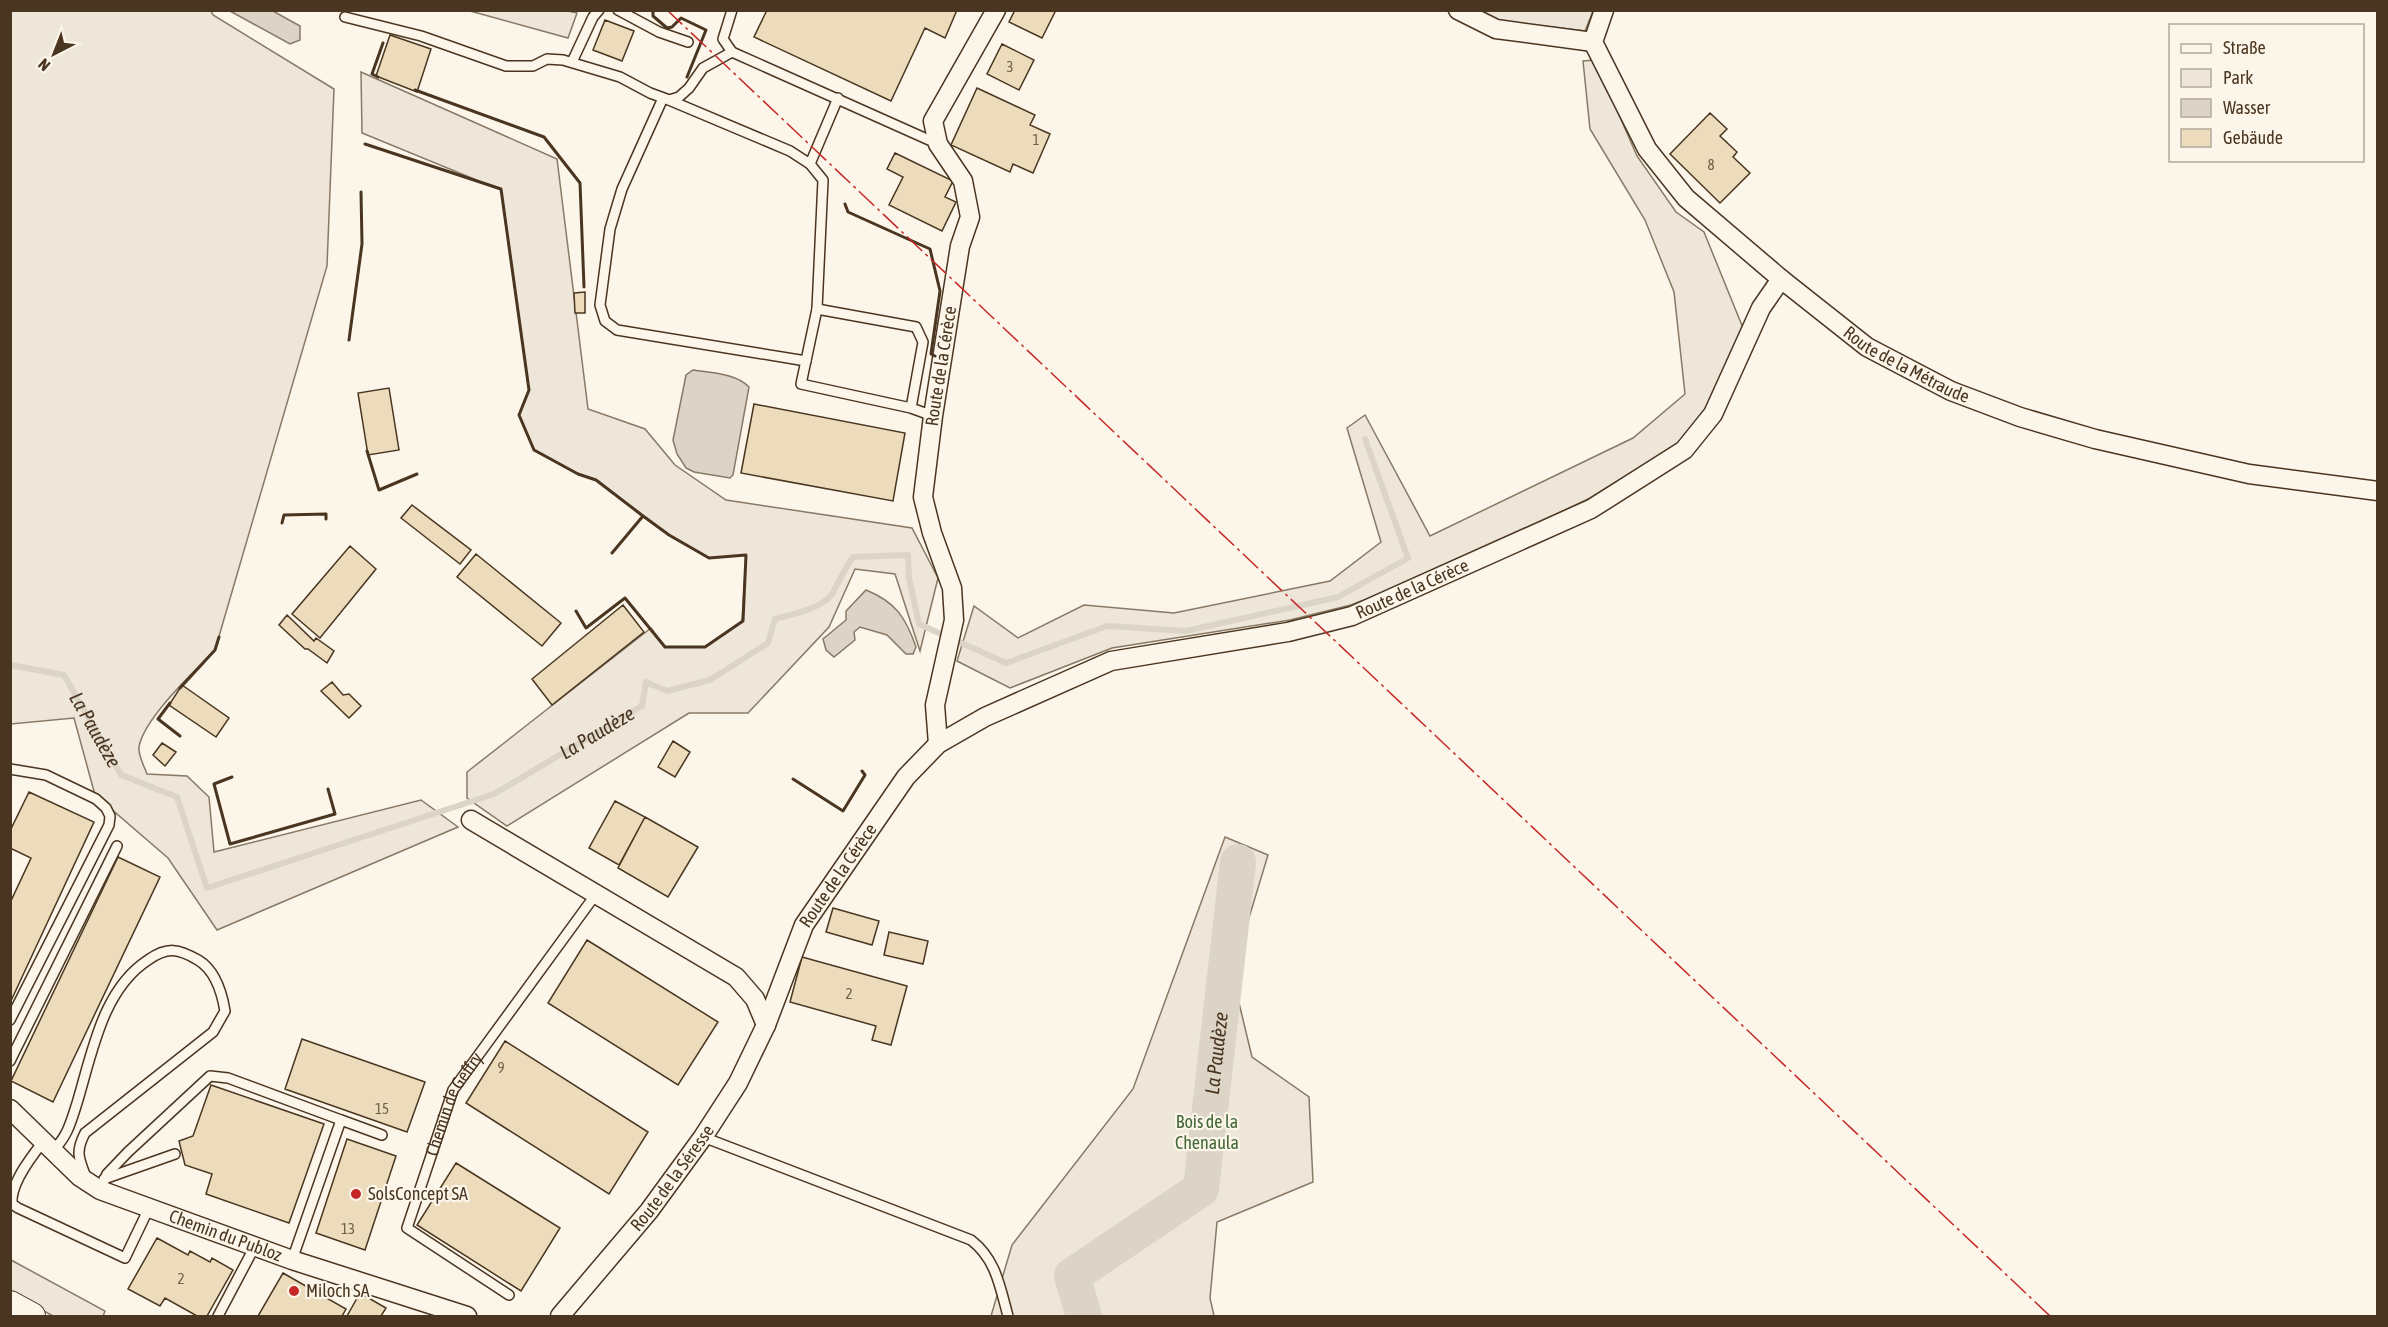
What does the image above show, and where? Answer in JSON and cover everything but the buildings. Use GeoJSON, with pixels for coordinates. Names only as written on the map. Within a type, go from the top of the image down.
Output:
{"type":"FeatureCollection","features":[{"type":"Feature","properties":{"kind":"main road"},"geometry":{"type":"LineString","coordinates":[[10,1304],[32,1317]]}},
{"type":"Feature","properties":{"kind":"street"},"geometry":{"type":"LineString","coordinates":[[938,144],[933,121],[996,10]]}},
{"type":"Feature","properties":{"kind":"street"},"geometry":{"type":"LineString","coordinates":[[1458,10],[1496,29],[1593,42],[1604,10]]}},
{"type":"Feature","properties":{"kind":"street","name":"Route de la Métraude"},"geometry":{"type":"LineString","coordinates":[[1593,42],[1647,149],[1686,198],[1781,279],[1867,347],[1951,391],[2020,417],[2095,439],[2249,474],[2378,491]]}},
{"type":"Feature","properties":{"kind":"street","name":"Route de la Cérèce"},"geometry":{"type":"LineString","coordinates":[[938,144],[963,181],[970,217],[960,246],[933,416],[923,497],[932,533],[952,588],[954,620],[935,705],[938,744]]}},
{"type":"Feature","properties":{"kind":"street","name":"Route de la Cérèce"},"geometry":{"type":"LineString","coordinates":[[766,1025],[804,925],[906,777],[938,744],[985,717],[1111,661],[1288,632],[1352,616],[1591,509],[1683,450],[1713,414],[1761,308],[1781,279]]}},
{"type":"Feature","properties":{"kind":"street"},"geometry":{"type":"LineString","coordinates":[[471,820],[736,977],[755,999],[766,1025]]}},
{"type":"Feature","properties":{"kind":"street","name":"Route de la Séresse"},"geometry":{"type":"LineString","coordinates":[[560,1317],[649,1211],[703,1137],[738,1083],[766,1025]]}},
{"type":"Feature","properties":{"kind":"street","name":"Chemin du Publoz"},"geometry":{"type":"LineString","coordinates":[[10,1109],[48,1147],[97,1184],[149,1208],[292,1260],[467,1317]]}},
{"type":"Feature","properties":{"kind":"lane"},"geometry":{"type":"LineString","coordinates":[[572,62],[593,17],[599,10]]}},
{"type":"Feature","properties":{"kind":"lane"},"geometry":{"type":"LineString","coordinates":[[618,10],[659,32],[688,42]]}},
{"type":"Feature","properties":{"kind":"lane"},"geometry":{"type":"LineString","coordinates":[[732,10],[723,39],[732,52],[938,144]]}},
{"type":"Feature","properties":{"kind":"lane"},"geometry":{"type":"LineString","coordinates":[[345,17],[421,36],[506,66],[533,66],[547,59],[572,62],[620,77],[650,93],[790,151],[810,164],[823,180],[817,309],[801,384],[912,408],[933,416]]}},
{"type":"Feature","properties":{"kind":"lane"},"geometry":{"type":"LineString","coordinates":[[666,99],[679,97],[689,88],[703,68],[732,52]]}},
{"type":"Feature","properties":{"kind":"lane"},"geometry":{"type":"LineString","coordinates":[[810,164],[838,98]]}},
{"type":"Feature","properties":{"kind":"lane"},"geometry":{"type":"LineString","coordinates":[[666,99],[622,189],[610,229],[600,305],[605,321],[617,330],[806,361]]}},
{"type":"Feature","properties":{"kind":"lane"},"geometry":{"type":"LineString","coordinates":[[817,309],[916,327],[923,342],[912,408]]}},
{"type":"Feature","properties":{"kind":"lane"},"geometry":{"type":"LineString","coordinates":[[10,769],[46,774],[96,799],[106,808],[110,816],[109,825],[10,1020]]}},
{"type":"Feature","properties":{"kind":"lane"},"geometry":{"type":"LineString","coordinates":[[10,1060],[117,846]]}},
{"type":"Feature","properties":{"kind":"lane","name":"Chemin de Geffry"},"geometry":{"type":"LineString","coordinates":[[509,1295],[407,1228],[453,1090],[596,894]]}},
{"type":"Feature","properties":{"kind":"lane"},"geometry":{"type":"LineString","coordinates":[[97,1184],[79,1159],[78,1147],[85,1133],[213,1032],[225,1011],[221,990],[204,964],[183,951],[170,950],[153,956],[123,981],[95,1040],[66,1137],[48,1147],[28,1163],[11,1201],[18,1208],[125,1258],[149,1208]]}},
{"type":"Feature","properties":{"kind":"lane"},"geometry":{"type":"LineString","coordinates":[[97,1184],[203,1080],[210,1076],[228,1078],[382,1135]]}},
{"type":"Feature","properties":{"kind":"lane"},"geometry":{"type":"LineString","coordinates":[[292,1260],[340,1120]]}},
{"type":"Feature","properties":{"kind":"lane"},"geometry":{"type":"LineString","coordinates":[[703,1137],[971,1240],[984,1250],[995,1268],[1008,1317]]}},
{"type":"Feature","properties":{"kind":"lane"},"geometry":{"type":"LineString","coordinates":[[97,1184],[175,1154]]}},
{"type":"Feature","properties":{"kind":"lane"},"geometry":{"type":"LineString","coordinates":[[219,1317],[255,1246]]}},
{"type":"Feature","properties":{"kind":"green space"},"geometry":{"type":"Polygon","coordinates":[[[10,11],[211,11],[213,15],[334,89],[327,266],[215,650],[160,709],[143,735],[139,753],[147,774],[187,776],[209,797],[214,852],[421,800],[458,827],[217,930],[168,858],[95,795],[74,718],[11,724],[10,11]]]}},
{"type":"Feature","properties":{"kind":"green space"},"geometry":{"type":"Polygon","coordinates":[[[470,11],[568,11],[577,13],[568,38],[470,11]]]}},
{"type":"Feature","properties":{"kind":"green space"},"geometry":{"type":"Polygon","coordinates":[[[1480,11],[1593,11],[1585,31],[1500,21],[1480,11]]]}},
{"type":"Feature","properties":{"kind":"green space"},"geometry":{"type":"Polygon","coordinates":[[[1595,60],[1637,156],[1676,212],[1704,232],[1743,328],[1707,406],[1681,442],[1590,498],[1424,577],[1351,605],[1290,620],[1112,648],[1010,688],[957,661],[974,606],[1018,638],[1084,605],[1174,613],[1330,581],[1381,542],[1347,428],[1365,415],[1430,536],[1633,438],[1685,394],[1674,292],[1645,220],[1590,129],[1583,61],[1595,60]]]}},
{"type":"Feature","properties":{"kind":"green space"},"geometry":{"type":"Polygon","coordinates":[[[361,72],[557,159],[588,409],[645,429],[675,465],[726,500],[912,528],[938,578],[920,651],[895,574],[855,569],[829,627],[748,713],[689,713],[507,826],[467,798],[467,772],[651,628],[665,647],[705,647],[742,621],[746,555],[709,558],[669,535],[596,480],[578,474],[534,450],[519,415],[529,390],[501,190],[362,133],[361,72]]]}},
{"type":"Feature","properties":{"kind":"green space","name":"Bois de la Chenaula"},"geometry":{"type":"Polygon","coordinates":[[[1225,837],[1268,855],[1232,974],[1252,1057],[1309,1097],[1313,1182],[1217,1222],[1210,1298],[1214,1316],[991,1316],[1012,1245],[1133,1089],[1225,837]]]}},
{"type":"Feature","properties":{"kind":"green space"},"geometry":{"type":"Polygon","coordinates":[[[11,1260],[105,1311],[103,1316],[53,1316],[11,1293],[11,1260]]]}},
{"type":"Feature","properties":{"kind":"water"},"geometry":{"type":"Polygon","coordinates":[[[230,11],[273,11],[300,26],[300,40],[290,44],[230,11]]]}},
{"type":"Feature","properties":{"kind":"water"},"geometry":{"type":"Polygon","coordinates":[[[693,370],[730,376],[749,387],[733,475],[730,478],[694,472],[686,468],[677,454],[673,440],[686,375],[693,370]]]}},
{"type":"Feature","properties":{"kind":"water"},"geometry":{"type":"Polygon","coordinates":[[[866,590],[885,600],[899,612],[916,647],[913,654],[906,654],[887,635],[860,627],[854,632],[855,640],[834,657],[826,650],[823,639],[846,620],[846,611],[866,590]]]}},
{"type":"Feature","properties":{"kind":"waterway","name":"La Paudèze"},"geometry":{"type":"LineString","coordinates":[[10,665],[64,675],[121,775],[177,797],[207,888],[494,794],[642,706],[646,682],[667,691],[710,680],[768,643],[775,619],[806,610],[828,599],[853,557],[908,555],[909,578],[919,624],[1006,663],[1107,626],[1186,631],[1338,597],[1408,558],[1365,439]]}},
{"type":"Feature","properties":{"kind":"waterway","name":"La Paudèze"},"geometry":{"type":"LineString","coordinates":[[1084,1316],[1072,1276],[1201,1189],[1238,862]]}},
{"type":"Feature","properties":{"kind":"wall"},"geometry":{"type":"LineString","coordinates":[[653,10],[653,16],[667,28],[672,27],[681,18],[706,30],[687,77]]}},
{"type":"Feature","properties":{"kind":"wall"},"geometry":{"type":"LineString","coordinates":[[378,77],[372,74],[383,43]]}},
{"type":"Feature","properties":{"kind":"wall"},"geometry":{"type":"LineString","coordinates":[[415,90],[544,137],[580,183],[584,287]]}},
{"type":"Feature","properties":{"kind":"wall"},"geometry":{"type":"LineString","coordinates":[[365,144],[501,189],[529,390],[519,415],[534,450],[578,474],[596,480],[643,516]]}},
{"type":"Feature","properties":{"kind":"wall"},"geometry":{"type":"LineString","coordinates":[[349,340],[362,244],[361,192]]}},
{"type":"Feature","properties":{"kind":"wall"},"geometry":{"type":"LineString","coordinates":[[845,204],[848,212],[930,249],[940,291],[931,354],[935,356]]}},
{"type":"Feature","properties":{"kind":"wall"},"geometry":{"type":"LineString","coordinates":[[367,451],[379,490],[417,474]]}},
{"type":"Feature","properties":{"kind":"wall"},"geometry":{"type":"LineString","coordinates":[[282,523],[284,515],[326,514],[326,519]]}},
{"type":"Feature","properties":{"kind":"wall"},"geometry":{"type":"LineString","coordinates":[[576,611],[586,628],[625,598],[665,647],[705,647],[743,621],[746,555],[709,558],[669,535],[643,516],[612,553]]}},
{"type":"Feature","properties":{"kind":"wall"},"geometry":{"type":"LineString","coordinates":[[180,688],[215,650],[219,637]]}},
{"type":"Feature","properties":{"kind":"wall"},"geometry":{"type":"LineString","coordinates":[[170,703],[158,719],[180,736]]}},
{"type":"Feature","properties":{"kind":"wall"},"geometry":{"type":"LineString","coordinates":[[793,779],[843,811],[865,775],[862,771]]}},
{"type":"Feature","properties":{"kind":"wall"},"geometry":{"type":"LineString","coordinates":[[232,777],[214,784],[230,844],[335,814],[328,789]]}},
{"type":"Feature","properties":{"kind":"power"},"geometry":{"type":"LineString","coordinates":[[667,10],[2050,1316]]}},
{"type":"Feature","properties":{"kind":"place","name":"SolsConcept SA"},"geometry":{"type":"Point","coordinates":[356,1194]}},
{"type":"Feature","properties":{"kind":"place","name":"Miloch SA"},"geometry":{"type":"Point","coordinates":[294,1291]}}]}
